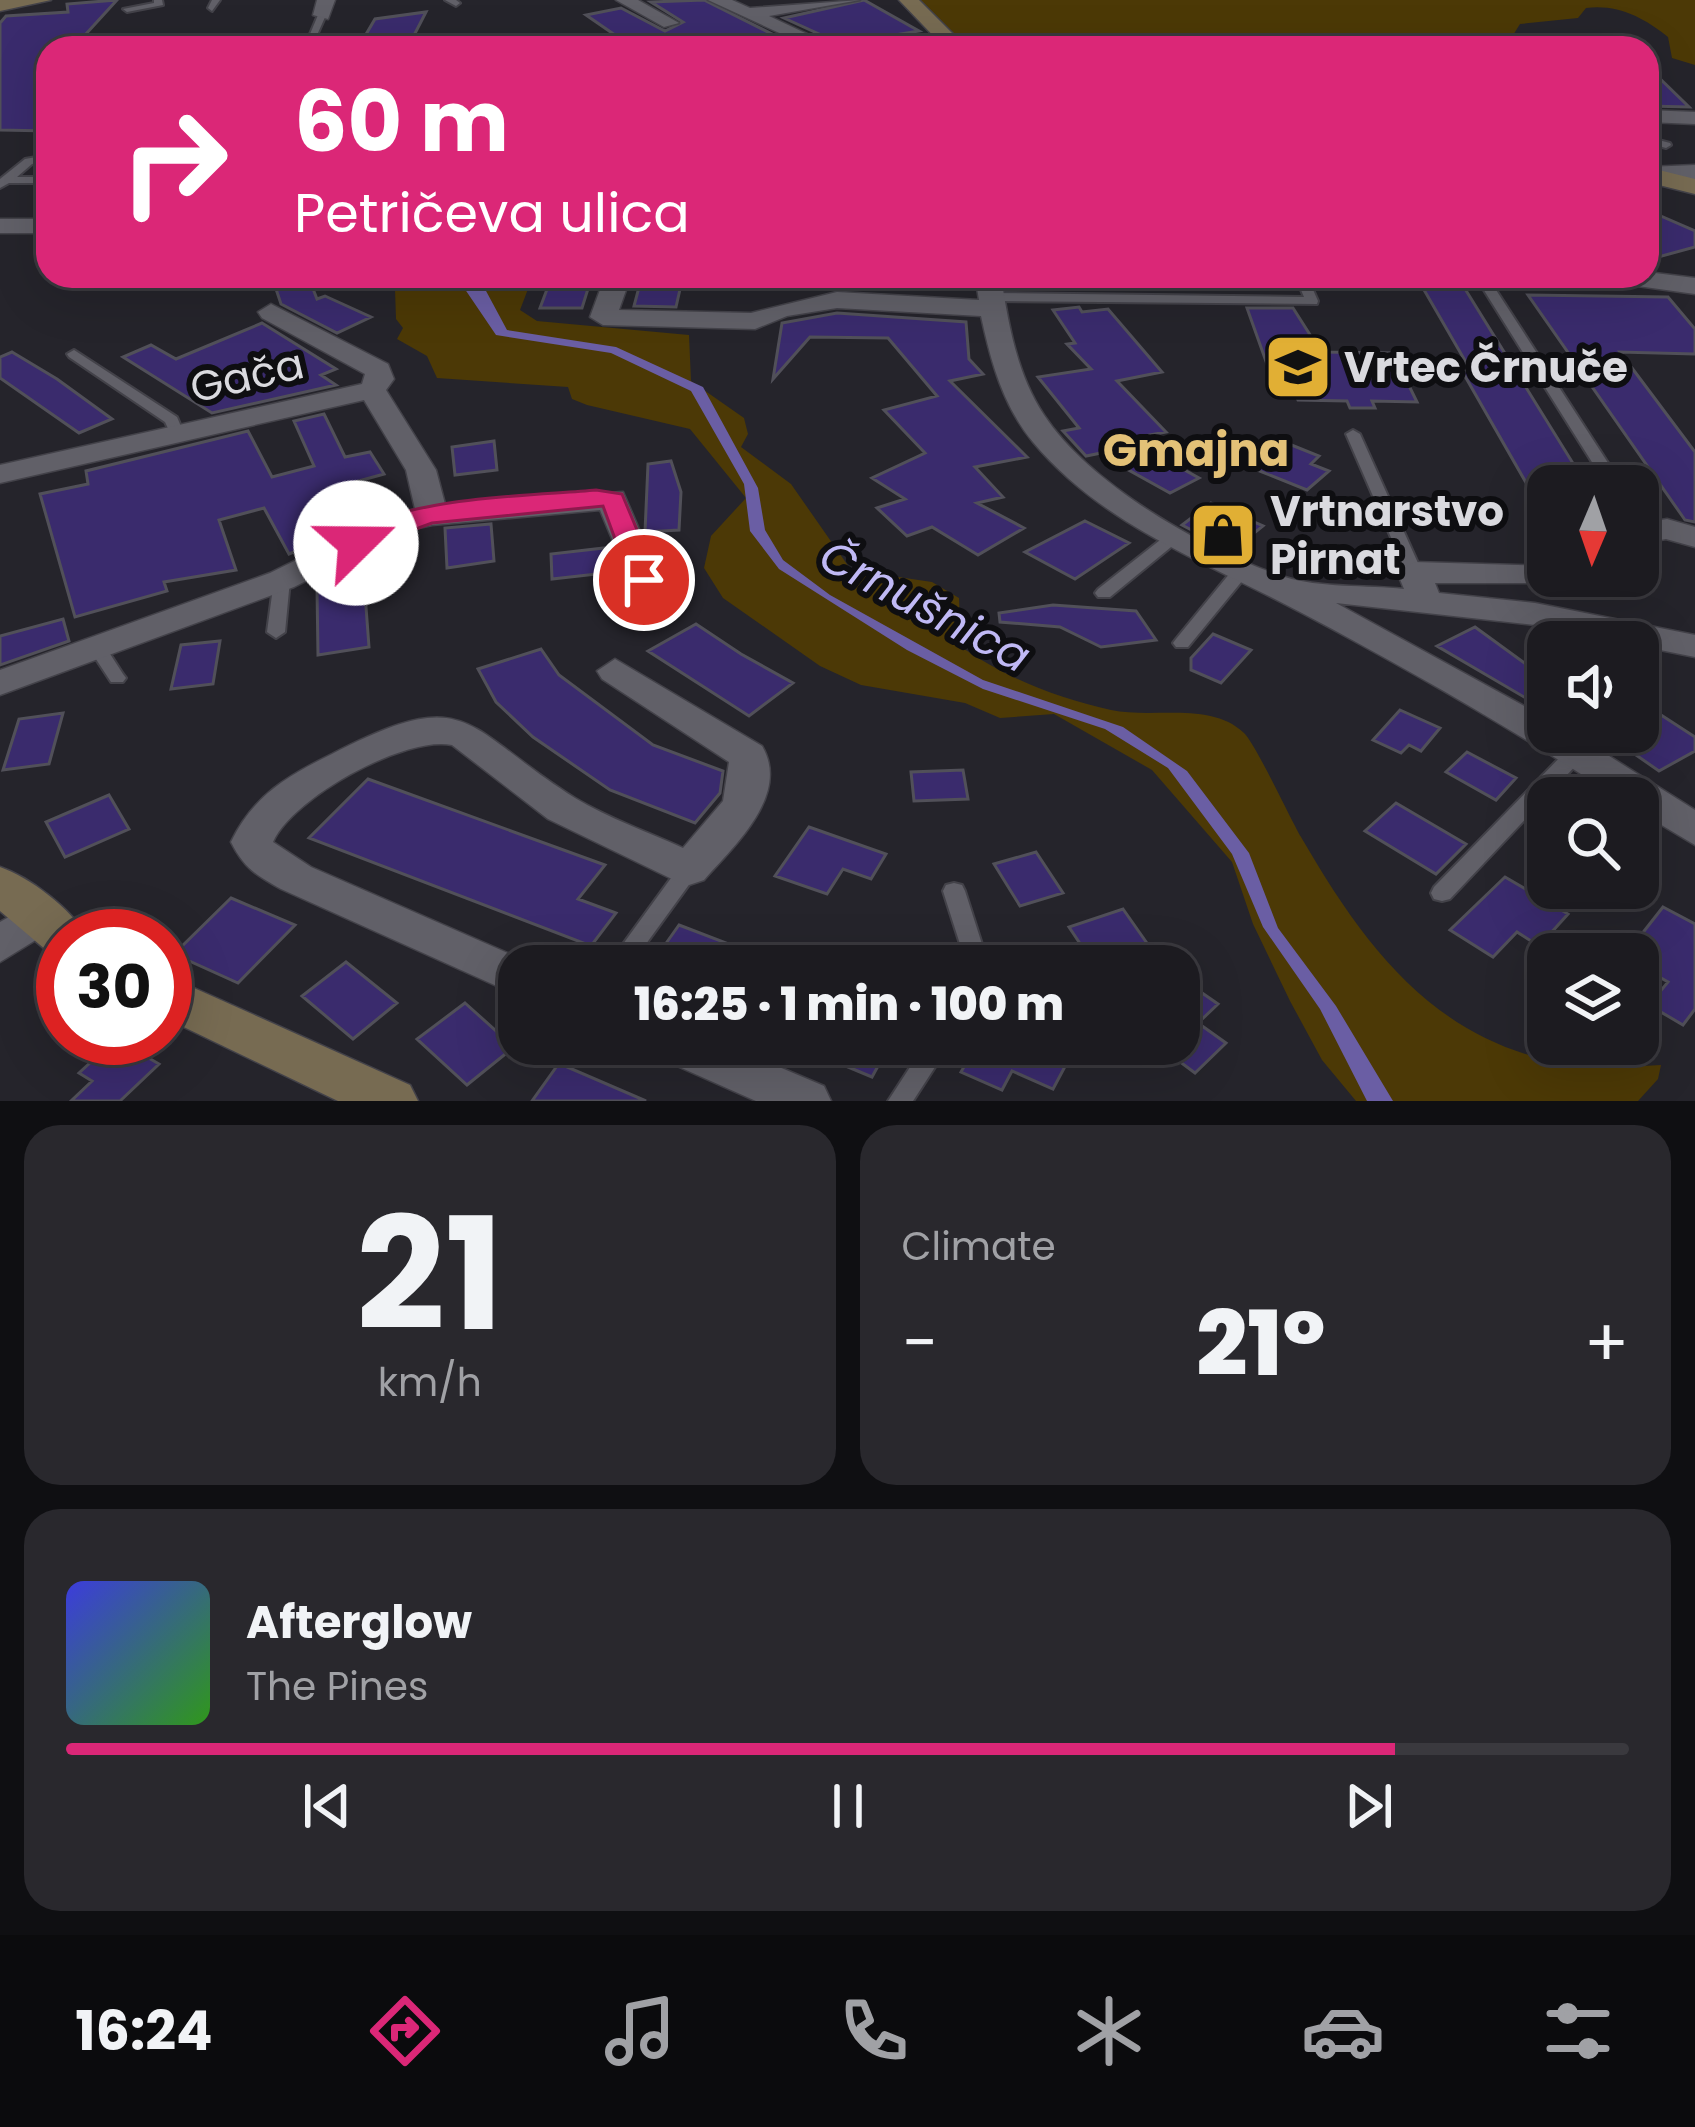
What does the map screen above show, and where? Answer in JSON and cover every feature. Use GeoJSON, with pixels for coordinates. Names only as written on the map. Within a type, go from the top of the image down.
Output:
{"type":"FeatureCollection","features":[{"type":"Feature","properties":{"kind":"street"},"geometry":{"type":"LineString","coordinates":[[0,5],[42,0]]}},
{"type":"Feature","properties":{"kind":"street"},"geometry":{"type":"LineString","coordinates":[[625,0],[670,23]]}},
{"type":"Feature","properties":{"kind":"street"},"geometry":{"type":"LineString","coordinates":[[717,0],[798,36]]}},
{"type":"Feature","properties":{"kind":"street"},"geometry":{"type":"LineString","coordinates":[[742,14],[851,0]]}},
{"type":"Feature","properties":{"kind":"street"},"geometry":{"type":"LineString","coordinates":[[908,0],[944,36]]}},
{"type":"Feature","properties":{"kind":"street"},"geometry":{"type":"LineString","coordinates":[[1659,116],[1695,118]]}},
{"type":"Feature","properties":{"kind":"street"},"geometry":{"type":"LineString","coordinates":[[1659,174],[1695,172]]}},
{"type":"Feature","properties":{"kind":"street"},"geometry":{"type":"LineString","coordinates":[[1659,177],[1695,187]]}},
{"type":"Feature","properties":{"kind":"street"},"geometry":{"type":"LineString","coordinates":[[0,226],[36,226]]}},
{"type":"Feature","properties":{"kind":"street"},"geometry":{"type":"LineString","coordinates":[[1659,282],[1693,288]]}},
{"type":"Feature","properties":{"kind":"street"},"geometry":{"type":"LineString","coordinates":[[614,288],[603,317],[755,321],[811,290],[991,294]]}},
{"type":"Feature","properties":{"kind":"street"},"geometry":{"type":"LineString","coordinates":[[885,288],[894,294]]}},
{"type":"Feature","properties":{"kind":"street"},"geometry":{"type":"LineString","coordinates":[[811,290],[991,294]]}},
{"type":"Feature","properties":{"kind":"street"},"geometry":{"type":"LineString","coordinates":[[991,294],[1008,362],[1041,434],[1088,480],[1170,540],[1278,586],[1489,699],[1695,830]]}},
{"type":"Feature","properties":{"kind":"street","name":"Gača"},"geometry":{"type":"LineString","coordinates":[[0,474],[372,390],[380,379],[377,370],[271,312]]}},
{"type":"Feature","properties":{"kind":"street"},"geometry":{"type":"LineString","coordinates":[[372,390],[421,470],[432,515]]}},
{"type":"Feature","properties":{"kind":"street"},"geometry":{"type":"LineString","coordinates":[[0,683],[282,580],[394,524],[432,515],[612,500],[644,580]]}},
{"type":"Feature","properties":{"kind":"street"},"geometry":{"type":"LineString","coordinates":[[1659,529],[1695,537]]}},
{"type":"Feature","properties":{"kind":"street"},"geometry":{"type":"LineString","coordinates":[[1278,586],[1420,588],[1527,578]]}},
{"type":"Feature","properties":{"kind":"street"},"geometry":{"type":"LineString","coordinates":[[1420,588],[1695,646]]}},
{"type":"Feature","properties":{"kind":"street"},"geometry":{"type":"LineString","coordinates":[[498,968],[260,858],[252,842],[262,820],[296,789],[401,734],[434,728],[464,736],[562,809],[689,869],[750,797],[753,776],[748,756],[615,671]]}},
{"type":"Feature","properties":{"kind":"street"},"geometry":{"type":"LineString","coordinates":[[0,886],[34,933]]}},
{"type":"Feature","properties":{"kind":"street"},"geometry":{"type":"LineString","coordinates":[[192,1008],[391,1101]]}},
{"type":"Feature","properties":{"kind":"street"},"geometry":{"type":"LineString","coordinates":[[724,1065],[807,1101]]}},
{"type":"Feature","properties":{"kind":"lane"},"geometry":{"type":"LineString","coordinates":[[127,9],[159,5],[158,0]]}},
{"type":"Feature","properties":{"kind":"lane"},"geometry":{"type":"LineString","coordinates":[[312,36],[324,8]]}},
{"type":"Feature","properties":{"kind":"lane"},"geometry":{"type":"LineString","coordinates":[[1659,143],[1666,145]]}},
{"type":"Feature","properties":{"kind":"lane"},"geometry":{"type":"LineString","coordinates":[[3,182],[36,160]]}},
{"type":"Feature","properties":{"kind":"lane"},"geometry":{"type":"LineString","coordinates":[[3,182],[36,181]]}},
{"type":"Feature","properties":{"kind":"lane"},"geometry":{"type":"LineString","coordinates":[[991,294],[1312,301],[1306,288]]}},
{"type":"Feature","properties":{"kind":"lane"},"geometry":{"type":"LineString","coordinates":[[1489,288],[1602,465]]}},
{"type":"Feature","properties":{"kind":"lane"},"geometry":{"type":"LineString","coordinates":[[74,354],[172,420],[178,436]]}},
{"type":"Feature","properties":{"kind":"lane"},"geometry":{"type":"LineString","coordinates":[[1353,434],[1420,588]]}},
{"type":"Feature","properties":{"kind":"lane"},"geometry":{"type":"LineString","coordinates":[[1104,593],[1170,540]]}},
{"type":"Feature","properties":{"kind":"lane"},"geometry":{"type":"LineString","coordinates":[[1182,643],[1241,571]]}},
{"type":"Feature","properties":{"kind":"lane"},"geometry":{"type":"LineString","coordinates":[[276,632],[282,580]]}},
{"type":"Feature","properties":{"kind":"lane"},"geometry":{"type":"LineString","coordinates":[[97,647],[117,678]]}},
{"type":"Feature","properties":{"kind":"lane"},"geometry":{"type":"LineString","coordinates":[[1442,893],[1575,754]]}},
{"type":"Feature","properties":{"kind":"lane"},"geometry":{"type":"LineString","coordinates":[[633,945],[689,869]]}},
{"type":"Feature","properties":{"kind":"lane"},"geometry":{"type":"LineString","coordinates":[[954,891],[971,945]]}},
{"type":"Feature","properties":{"kind":"lane"},"geometry":{"type":"LineString","coordinates":[[900,1101],[924,1065]]}},
{"type":"Feature","properties":{"kind":"shaded area"},"geometry":{"type":"Polygon","coordinates":[[[919,0],[1695,0],[1695,65],[1672,58],[1668,37],[1650,24],[1609,8],[1586,8],[1578,18],[1520,24],[1512,36],[956,36],[919,0]]]}},
{"type":"Feature","properties":{"kind":"shaded area"},"geometry":{"type":"Polygon","coordinates":[[[393,288],[528,288],[520,310],[537,321],[689,335],[691,381],[744,418],[748,434],[741,447],[791,484],[851,570],[932,582],[959,598],[960,622],[946,636],[984,662],[1045,690],[1111,710],[1198,714],[1230,723],[1249,740],[1301,837],[1354,920],[1415,990],[1491,1041],[1527,1054],[1527,1065],[1661,1065],[1658,1079],[1638,1101],[1356,1101],[1322,1060],[1290,1001],[1253,924],[1232,862],[1152,770],[1054,714],[1000,718],[965,703],[861,685],[820,666],[723,598],[704,568],[711,536],[746,498],[690,429],[587,405],[572,399],[568,387],[437,378],[427,356],[397,339],[403,328],[396,319],[393,288]]]}},
{"type":"Feature","properties":{"kind":"shaded area","name":"Črnušnica"},"geometry":{"type":"Polygon","coordinates":[[[464,288],[484,288],[507,330],[616,347],[703,387],[758,488],[765,530],[783,560],[830,595],[983,680],[1123,727],[1187,771],[1249,853],[1278,928],[1336,1006],[1393,1101],[1367,1101],[1320,1009],[1263,927],[1232,854],[1168,768],[1105,729],[983,689],[907,650],[779,569],[750,531],[744,484],[691,391],[611,353],[496,335],[464,288]]]}},
{"type":"Feature","properties":{"kind":"building"},"geometry":{"type":"Polygon","coordinates":[[[117,0],[84,36],[36,36],[36,131],[0,130],[0,23],[6,16],[68,12],[67,4],[117,0]]]}},
{"type":"Feature","properties":{"kind":"building"},"geometry":{"type":"Polygon","coordinates":[[[704,0],[776,36],[621,36],[586,15],[621,8],[665,31],[683,22],[651,2],[704,0]]]}},
{"type":"Feature","properties":{"kind":"building"},"geometry":{"type":"Polygon","coordinates":[[[864,0],[919,31],[823,36],[784,18],[864,0]]]}},
{"type":"Feature","properties":{"kind":"building"},"geometry":{"type":"Polygon","coordinates":[[[426,12],[414,36],[365,36],[375,19],[426,12]]]}},
{"type":"Feature","properties":{"kind":"building"},"geometry":{"type":"Polygon","coordinates":[[[1659,78],[1689,107],[1659,106],[1659,78]]]}},
{"type":"Feature","properties":{"kind":"building"},"geometry":{"type":"Polygon","coordinates":[[[1659,215],[1695,231],[1695,247],[1659,257],[1659,215]]]}},
{"type":"Feature","properties":{"kind":"building"},"geometry":{"type":"Polygon","coordinates":[[[276,288],[313,288],[317,299],[325,296],[371,317],[337,333],[281,304],[276,288]]]}},
{"type":"Feature","properties":{"kind":"building"},"geometry":{"type":"Polygon","coordinates":[[[548,288],[588,288],[582,308],[540,308],[548,288]]]}},
{"type":"Feature","properties":{"kind":"building"},"geometry":{"type":"Polygon","coordinates":[[[639,288],[680,288],[676,307],[634,306],[639,288]]]}},
{"type":"Feature","properties":{"kind":"building"},"geometry":{"type":"Polygon","coordinates":[[[1423,288],[1464,288],[1574,465],[1527,465],[1527,484],[1462,371],[1471,371],[1423,288]]]}},
{"type":"Feature","properties":{"kind":"building"},"geometry":{"type":"Polygon","coordinates":[[[1528,295],[1668,297],[1695,329],[1695,354],[1620,352],[1695,452],[1695,522],[1685,520],[1659,483],[1659,465],[1647,465],[1528,295]]]}},
{"type":"Feature","properties":{"kind":"building"},"geometry":{"type":"Polygon","coordinates":[[[1079,307],[1082,312],[1108,309],[1162,372],[1117,381],[1166,432],[1128,439],[1199,478],[1170,493],[1125,468],[1111,451],[1086,456],[1063,431],[1079,428],[1038,377],[1091,369],[1067,344],[1075,343],[1053,310],[1079,307]]]}},
{"type":"Feature","properties":{"kind":"building","name":"Vrtec Črnuče"},"geometry":{"type":"Polygon","coordinates":[[[1247,308],[1293,308],[1321,352],[1393,353],[1417,402],[1372,401],[1375,408],[1350,408],[1347,401],[1298,400],[1290,381],[1273,381],[1247,308]]]}},
{"type":"Feature","properties":{"kind":"building"},"geometry":{"type":"Polygon","coordinates":[[[837,313],[966,322],[969,359],[983,374],[950,381],[1027,457],[975,467],[1003,497],[977,503],[1024,528],[978,555],[932,527],[907,536],[877,508],[905,499],[872,478],[925,453],[884,410],[937,396],[888,338],[810,337],[773,379],[782,323],[837,313]]]}},
{"type":"Feature","properties":{"kind":"building"},"geometry":{"type":"Polygon","coordinates":[[[262,323],[336,369],[321,375],[336,385],[212,413],[123,357],[151,345],[176,359],[262,323]]]}},
{"type":"Feature","properties":{"kind":"building"},"geometry":{"type":"Polygon","coordinates":[[[12,352],[112,419],[79,433],[0,378],[0,357],[12,352]]]}},
{"type":"Feature","properties":{"kind":"building"},"geometry":{"type":"Polygon","coordinates":[[[324,414],[345,457],[370,452],[384,474],[330,489],[353,527],[289,554],[264,508],[219,520],[236,570],[164,582],[167,591],[75,617],[40,494],[88,484],[86,471],[248,431],[272,477],[314,466],[294,421],[324,414]]]}},
{"type":"Feature","properties":{"kind":"building"},"geometry":{"type":"Polygon","coordinates":[[[494,441],[497,470],[455,475],[452,447],[494,441]]]}},
{"type":"Feature","properties":{"kind":"building"},"geometry":{"type":"Polygon","coordinates":[[[1284,442],[1319,456],[1311,464],[1329,471],[1307,490],[1252,468],[1284,442]]]}},
{"type":"Feature","properties":{"kind":"building"},"geometry":{"type":"Polygon","coordinates":[[[671,461],[681,492],[679,530],[645,532],[648,464],[671,461]]]}},
{"type":"Feature","properties":{"kind":"building"},"geometry":{"type":"Polygon","coordinates":[[[1211,503],[1263,526],[1232,551],[1182,525],[1211,503]]]}},
{"type":"Feature","properties":{"kind":"building"},"geometry":{"type":"Polygon","coordinates":[[[1085,521],[1129,543],[1075,579],[1025,552],[1085,521]]]}},
{"type":"Feature","properties":{"kind":"building"},"geometry":{"type":"Polygon","coordinates":[[[491,524],[494,561],[447,568],[445,528],[491,524]]]}},
{"type":"Feature","properties":{"kind":"building"},"geometry":{"type":"Polygon","coordinates":[[[604,548],[606,573],[552,579],[551,554],[604,548]]]}},
{"type":"Feature","properties":{"kind":"building"},"geometry":{"type":"Polygon","coordinates":[[[364,580],[369,647],[318,655],[317,588],[364,580]]]}},
{"type":"Feature","properties":{"kind":"building"},"geometry":{"type":"Polygon","coordinates":[[[1053,605],[1136,611],[1156,640],[1101,647],[1060,627],[1000,622],[999,613],[1053,605]]]}},
{"type":"Feature","properties":{"kind":"building"},"geometry":{"type":"Polygon","coordinates":[[[63,619],[69,641],[0,665],[0,636],[63,619]]]}},
{"type":"Feature","properties":{"kind":"building"},"geometry":{"type":"Polygon","coordinates":[[[696,624],[793,683],[749,716],[648,651],[696,624]]]}},
{"type":"Feature","properties":{"kind":"building"},"geometry":{"type":"Polygon","coordinates":[[[1475,627],[1527,665],[1527,699],[1437,646],[1475,627]]]}},
{"type":"Feature","properties":{"kind":"building"},"geometry":{"type":"Polygon","coordinates":[[[1213,634],[1251,650],[1221,683],[1191,670],[1191,658],[1213,634]]]}},
{"type":"Feature","properties":{"kind":"building"},"geometry":{"type":"Polygon","coordinates":[[[220,641],[213,684],[171,689],[181,645],[220,641]]]}},
{"type":"Feature","properties":{"kind":"building"},"geometry":{"type":"Polygon","coordinates":[[[541,649],[559,675],[653,745],[723,771],[720,793],[695,823],[610,790],[533,737],[496,702],[478,669],[541,649]]]}},
{"type":"Feature","properties":{"kind":"building"},"geometry":{"type":"Polygon","coordinates":[[[1400,710],[1440,728],[1421,751],[1409,745],[1401,753],[1373,740],[1400,710]]]}},
{"type":"Feature","properties":{"kind":"building"},"geometry":{"type":"Polygon","coordinates":[[[63,713],[49,764],[3,770],[19,719],[63,713]]]}},
{"type":"Feature","properties":{"kind":"building"},"geometry":{"type":"Polygon","coordinates":[[[1659,714],[1695,737],[1695,751],[1659,771],[1633,753],[1659,753],[1659,714]]]}},
{"type":"Feature","properties":{"kind":"building"},"geometry":{"type":"Polygon","coordinates":[[[1467,752],[1516,778],[1496,800],[1446,772],[1467,752]]]}},
{"type":"Feature","properties":{"kind":"building"},"geometry":{"type":"Polygon","coordinates":[[[963,770],[968,799],[914,801],[911,772],[963,770]]]}},
{"type":"Feature","properties":{"kind":"building"},"geometry":{"type":"Polygon","coordinates":[[[368,779],[605,865],[578,899],[616,913],[588,945],[309,838],[368,779]]]}},
{"type":"Feature","properties":{"kind":"building"},"geometry":{"type":"Polygon","coordinates":[[[109,795],[129,829],[65,857],[46,822],[109,795]]]}},
{"type":"Feature","properties":{"kind":"building"},"geometry":{"type":"Polygon","coordinates":[[[1396,803],[1466,844],[1436,874],[1365,831],[1396,803]]]}},
{"type":"Feature","properties":{"kind":"building"},"geometry":{"type":"Polygon","coordinates":[[[809,827],[886,854],[871,879],[843,869],[827,894],[775,876],[809,827]]]}},
{"type":"Feature","properties":{"kind":"building"},"geometry":{"type":"Polygon","coordinates":[[[1036,852],[1063,893],[1020,906],[994,864],[1036,852]]]}},
{"type":"Feature","properties":{"kind":"building"},"geometry":{"type":"Polygon","coordinates":[[[1505,877],[1527,890],[1527,909],[1559,909],[1568,914],[1551,933],[1527,933],[1527,938],[1517,932],[1493,957],[1450,930],[1505,877]]]}},
{"type":"Feature","properties":{"kind":"building"},"geometry":{"type":"Polygon","coordinates":[[[231,898],[295,925],[238,983],[192,962],[192,936],[231,898]]]}},
{"type":"Feature","properties":{"kind":"building"},"geometry":{"type":"Polygon","coordinates":[[[1663,907],[1695,924],[1695,1009],[1683,1025],[1659,1011],[1659,993],[1668,982],[1659,977],[1659,933],[1643,933],[1663,907]]]}},
{"type":"Feature","properties":{"kind":"building"},"geometry":{"type":"Polygon","coordinates":[[[1123,909],[1148,945],[1081,945],[1069,927],[1123,909]]]}},
{"type":"Feature","properties":{"kind":"building"},"geometry":{"type":"Polygon","coordinates":[[[679,925],[731,945],[665,945],[679,925]]]}},
{"type":"Feature","properties":{"kind":"building"},"geometry":{"type":"Polygon","coordinates":[[[346,962],[397,1003],[353,1039],[302,996],[346,962]]]}},
{"type":"Feature","properties":{"kind":"building"},"geometry":{"type":"Polygon","coordinates":[[[1200,992],[1218,1004],[1200,1021],[1200,992]]]}},
{"type":"Feature","properties":{"kind":"building"},"geometry":{"type":"Polygon","coordinates":[[[465,1003],[498,1033],[498,1060],[467,1085],[417,1039],[465,1003]]]}},
{"type":"Feature","properties":{"kind":"building"},"geometry":{"type":"Polygon","coordinates":[[[1200,1024],[1226,1043],[1195,1073],[1184,1065],[1200,1065],[1200,1024]]]}},
{"type":"Feature","properties":{"kind":"building"},"geometry":{"type":"Polygon","coordinates":[[[88,1065],[158,1065],[120,1101],[71,1101],[92,1081],[79,1073],[88,1065]]]}},
{"type":"Feature","properties":{"kind":"building"},"geometry":{"type":"Polygon","coordinates":[[[843,1065],[879,1065],[872,1077],[843,1065]]]}},
{"type":"Feature","properties":{"kind":"building"},"geometry":{"type":"Polygon","coordinates":[[[965,1065],[1066,1065],[1053,1089],[1012,1071],[1002,1090],[961,1072],[965,1065]]]}},
{"type":"Feature","properties":{"kind":"building"},"geometry":{"type":"Polygon","coordinates":[[[557,1066],[565,1066],[646,1101],[532,1101],[557,1066]]]}},
{"type":"Feature","properties":{"kind":"place","name":"Vrtec Črnuče"},"geometry":{"type":"Point","coordinates":[1298,367]}},
{"type":"Feature","properties":{"kind":"place","name":"Vrtnarstvo Pirnat"},"geometry":{"type":"Point","coordinates":[1223,535]}},
{"type":"Feature","properties":{"kind":"district","name":"Gmajna"},"geometry":{"type":"Point","coordinates":[1196,450]}},
{"type":"Feature","properties":{"kind":"route"},"geometry":{"type":"LineString","coordinates":[[356,543],[394,524],[432,515],[596,497],[612,500],[618,509],[644,580]]}}]}
